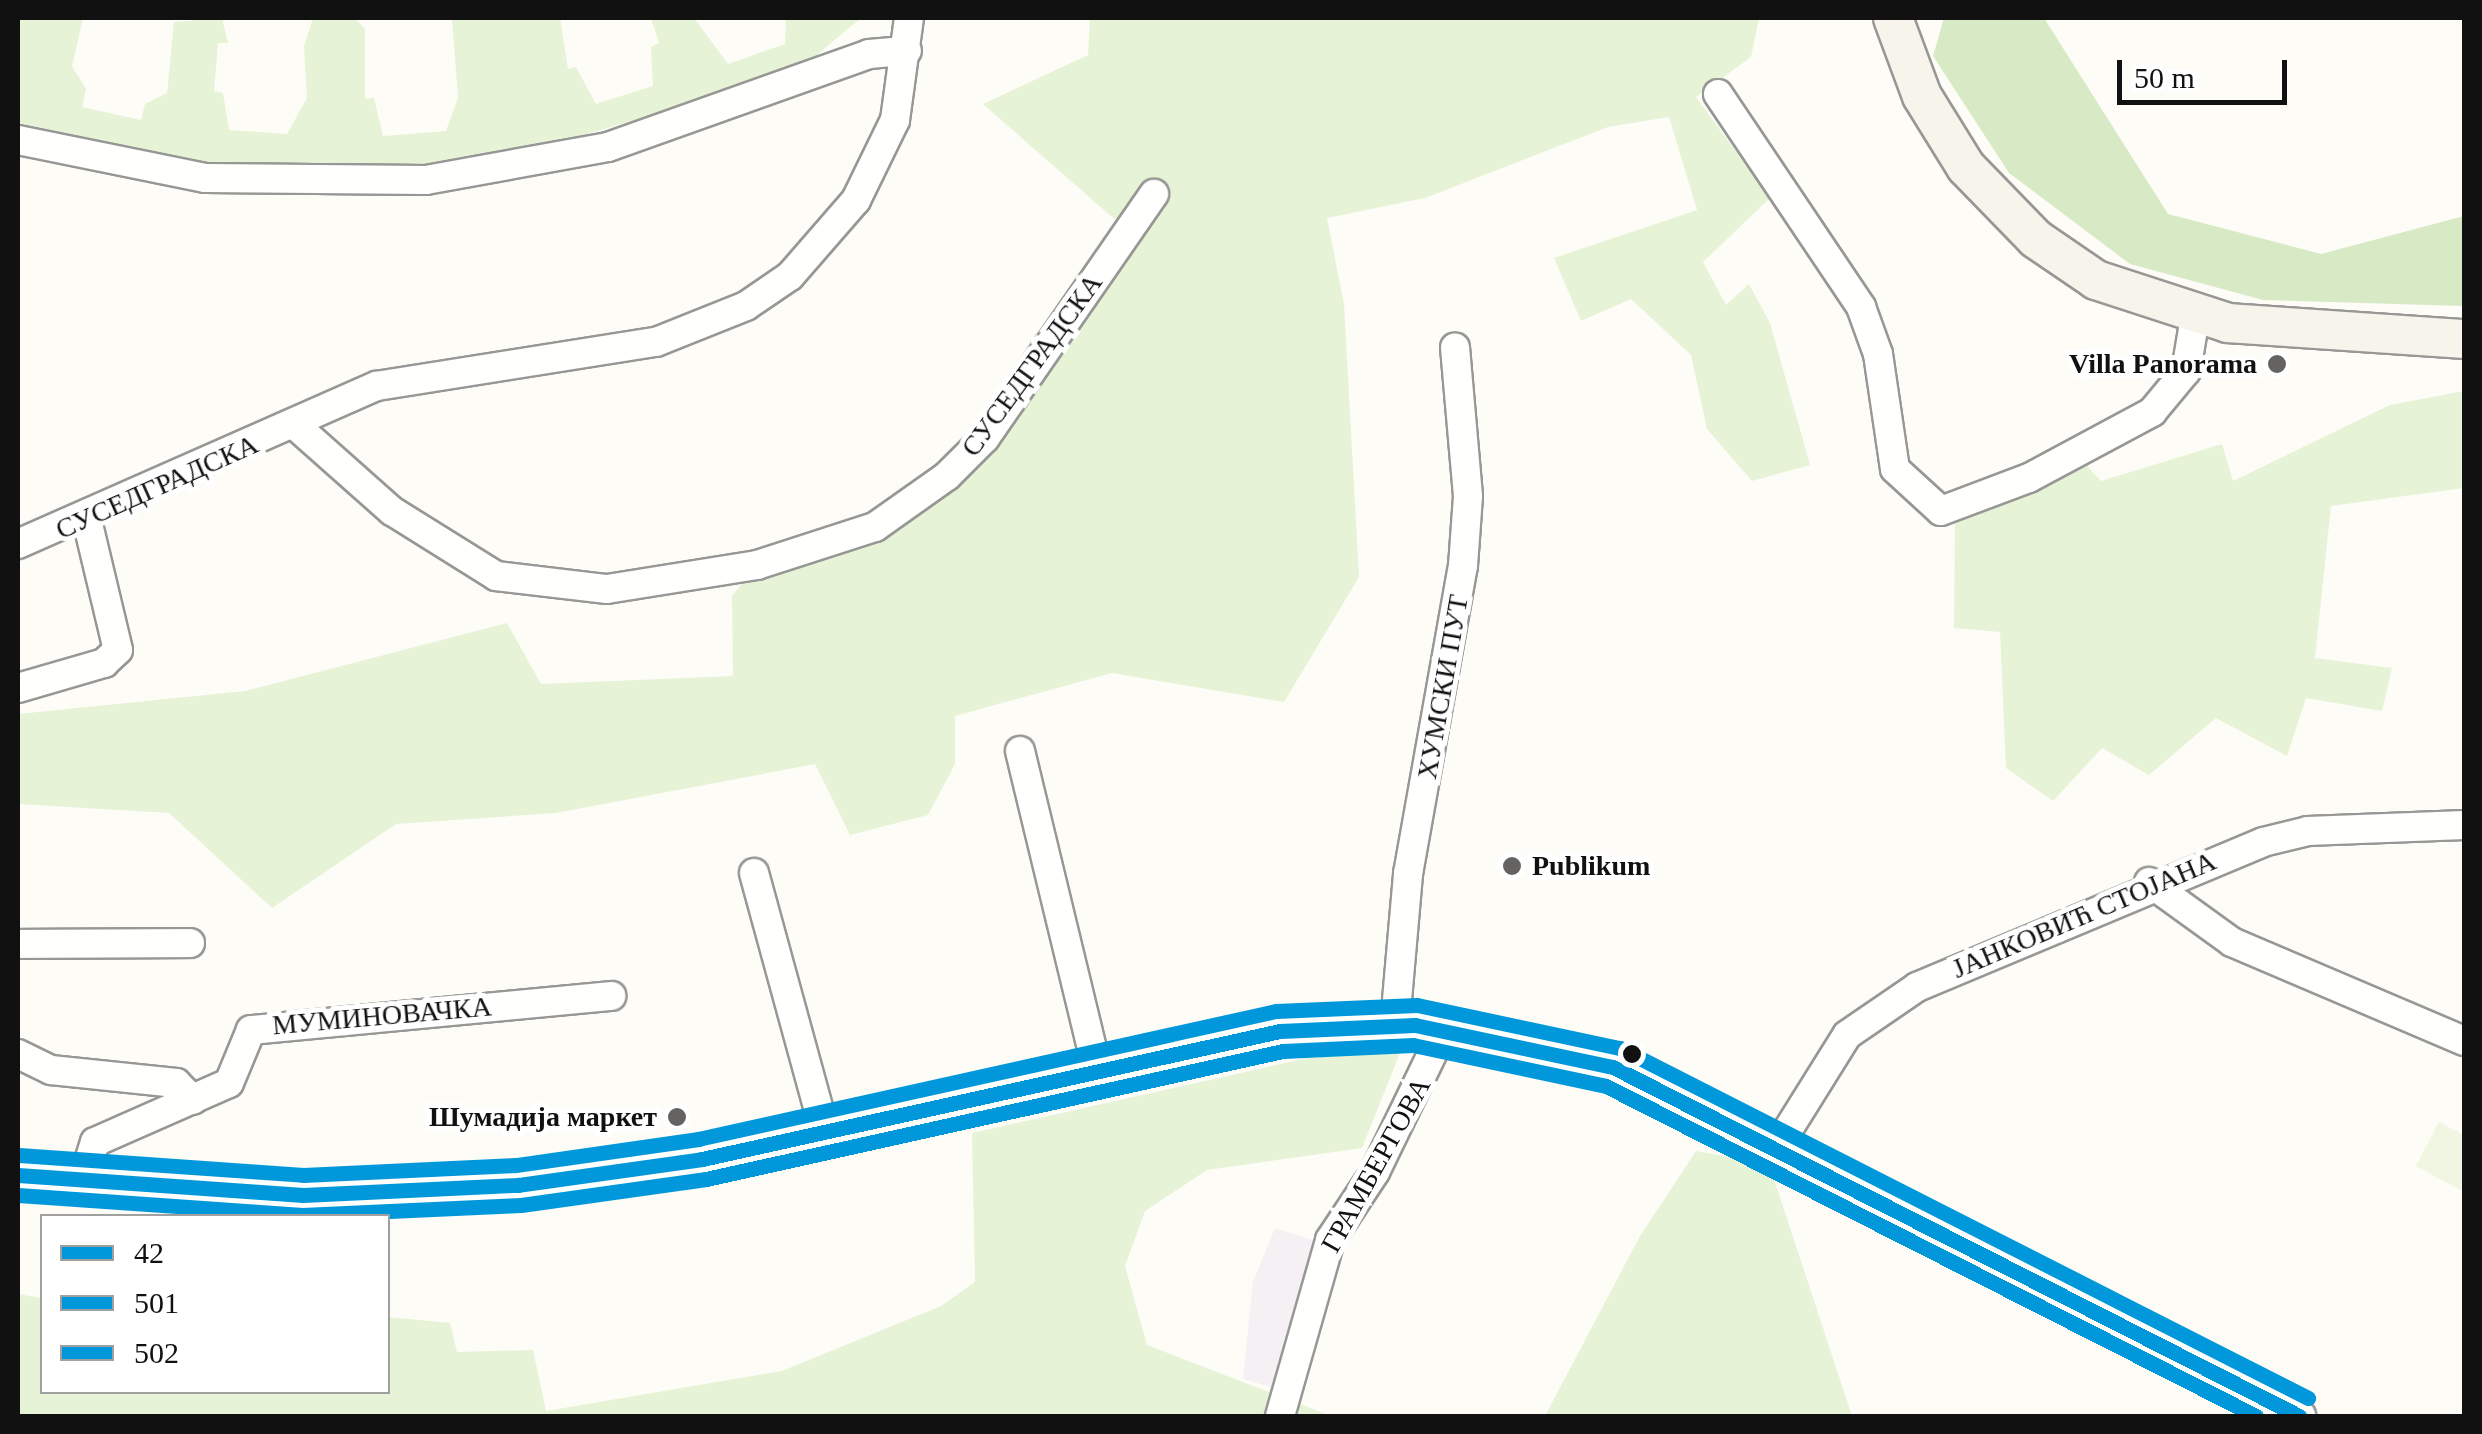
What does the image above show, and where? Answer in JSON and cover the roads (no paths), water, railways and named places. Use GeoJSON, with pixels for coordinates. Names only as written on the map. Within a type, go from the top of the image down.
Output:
{"type":"FeatureCollection","features":[{"type":"Feature","properties":{"kind":"main road"},"geometry":{"type":"LineString","coordinates":[[1893,18],[1935,121],[1994,200],[2096,280],[2194,317],[2464,338]]}},
{"type":"Feature","properties":{"kind":"street","name":"СУСЕДГРАДСКА"},"geometry":{"type":"LineString","coordinates":[[18,544],[88,520],[377,386],[656,342],[746,306],[790,276],[856,200],[894,120],[907,51],[908,18]]}},
{"type":"Feature","properties":{"kind":"street"},"geometry":{"type":"LineString","coordinates":[[18,140],[205,178],[426,180],[608,147],[869,54],[907,51]]}},
{"type":"Feature","properties":{"kind":"street"},"geometry":{"type":"LineString","coordinates":[[1718,94],[1861,308],[1878,354],[1895,469],[1941,511],[2029,478],[2152,412],[2186,371],[2194,317]]}},
{"type":"Feature","properties":{"kind":"street","name":"СУСЕДГРАДСКА"},"geometry":{"type":"LineString","coordinates":[[295,425],[408,522],[496,576],[607,589],[757,565],[875,526],[947,476],[986,438],[1154,194]]}},
{"type":"Feature","properties":{"kind":"street","name":"ХУМСКИ ПУТ"},"geometry":{"type":"LineString","coordinates":[[1394,1024],[1408,874],[1463,566],[1468,496],[1455,348]]}},
{"type":"Feature","properties":{"kind":"street"},"geometry":{"type":"LineString","coordinates":[[18,688],[104,663],[118,650],[88,520]]}},
{"type":"Feature","properties":{"kind":"street"},"geometry":{"type":"LineString","coordinates":[[1020,751],[1098,1074]]}},
{"type":"Feature","properties":{"kind":"street","name":"ЈАНКОВИЋ СТОЈАНА"},"geometry":{"type":"LineString","coordinates":[[1779,1144],[1820,1070],[1873,1014],[2150,882],[2308,831],[2464,825]]}},
{"type":"Feature","properties":{"kind":"street"},"geometry":{"type":"LineString","coordinates":[[754,873],[825,1133]]}},
{"type":"Feature","properties":{"kind":"street"},"geometry":{"type":"LineString","coordinates":[[2150,882],[2232,942],[2464,1041]]}},
{"type":"Feature","properties":{"kind":"street"},"geometry":{"type":"LineString","coordinates":[[18,944],[190,942]]}},
{"type":"Feature","properties":{"kind":"street","name":"МУМИНОВАЧКА"},"geometry":{"type":"LineString","coordinates":[[82,1183],[95,1142],[228,1083],[245,1040],[267,1024],[611,996]]}},
{"type":"Feature","properties":{"kind":"street"},"geometry":{"type":"LineString","coordinates":[[18,1176],[303,1195],[518,1185],[825,1133],[1280,1031],[1394,1024],[1444,1029],[1612,1066],[1779,1144],[2299,1416]]}},
{"type":"Feature","properties":{"kind":"street","name":"ГРАМБЕРГОВА"},"geometry":{"type":"LineString","coordinates":[[1280,1416],[1330,1240],[1375,1172],[1444,1029]]}},
{"type":"Feature","properties":{"kind":"street"},"geometry":{"type":"LineString","coordinates":[[18,1054],[52,1070],[176,1084],[192,1100]]}},
{"type":"Feature","properties":{"kind":"place","name":"Villa Panorama"},"geometry":{"type":"Point","coordinates":[2277,364]}},
{"type":"Feature","properties":{"kind":"place","name":"Publikum"},"geometry":{"type":"Point","coordinates":[1512,866]}},
{"type":"Feature","properties":{"kind":"place","name":"Шумадија маркет"},"geometry":{"type":"Point","coordinates":[677,1117]}}]}
